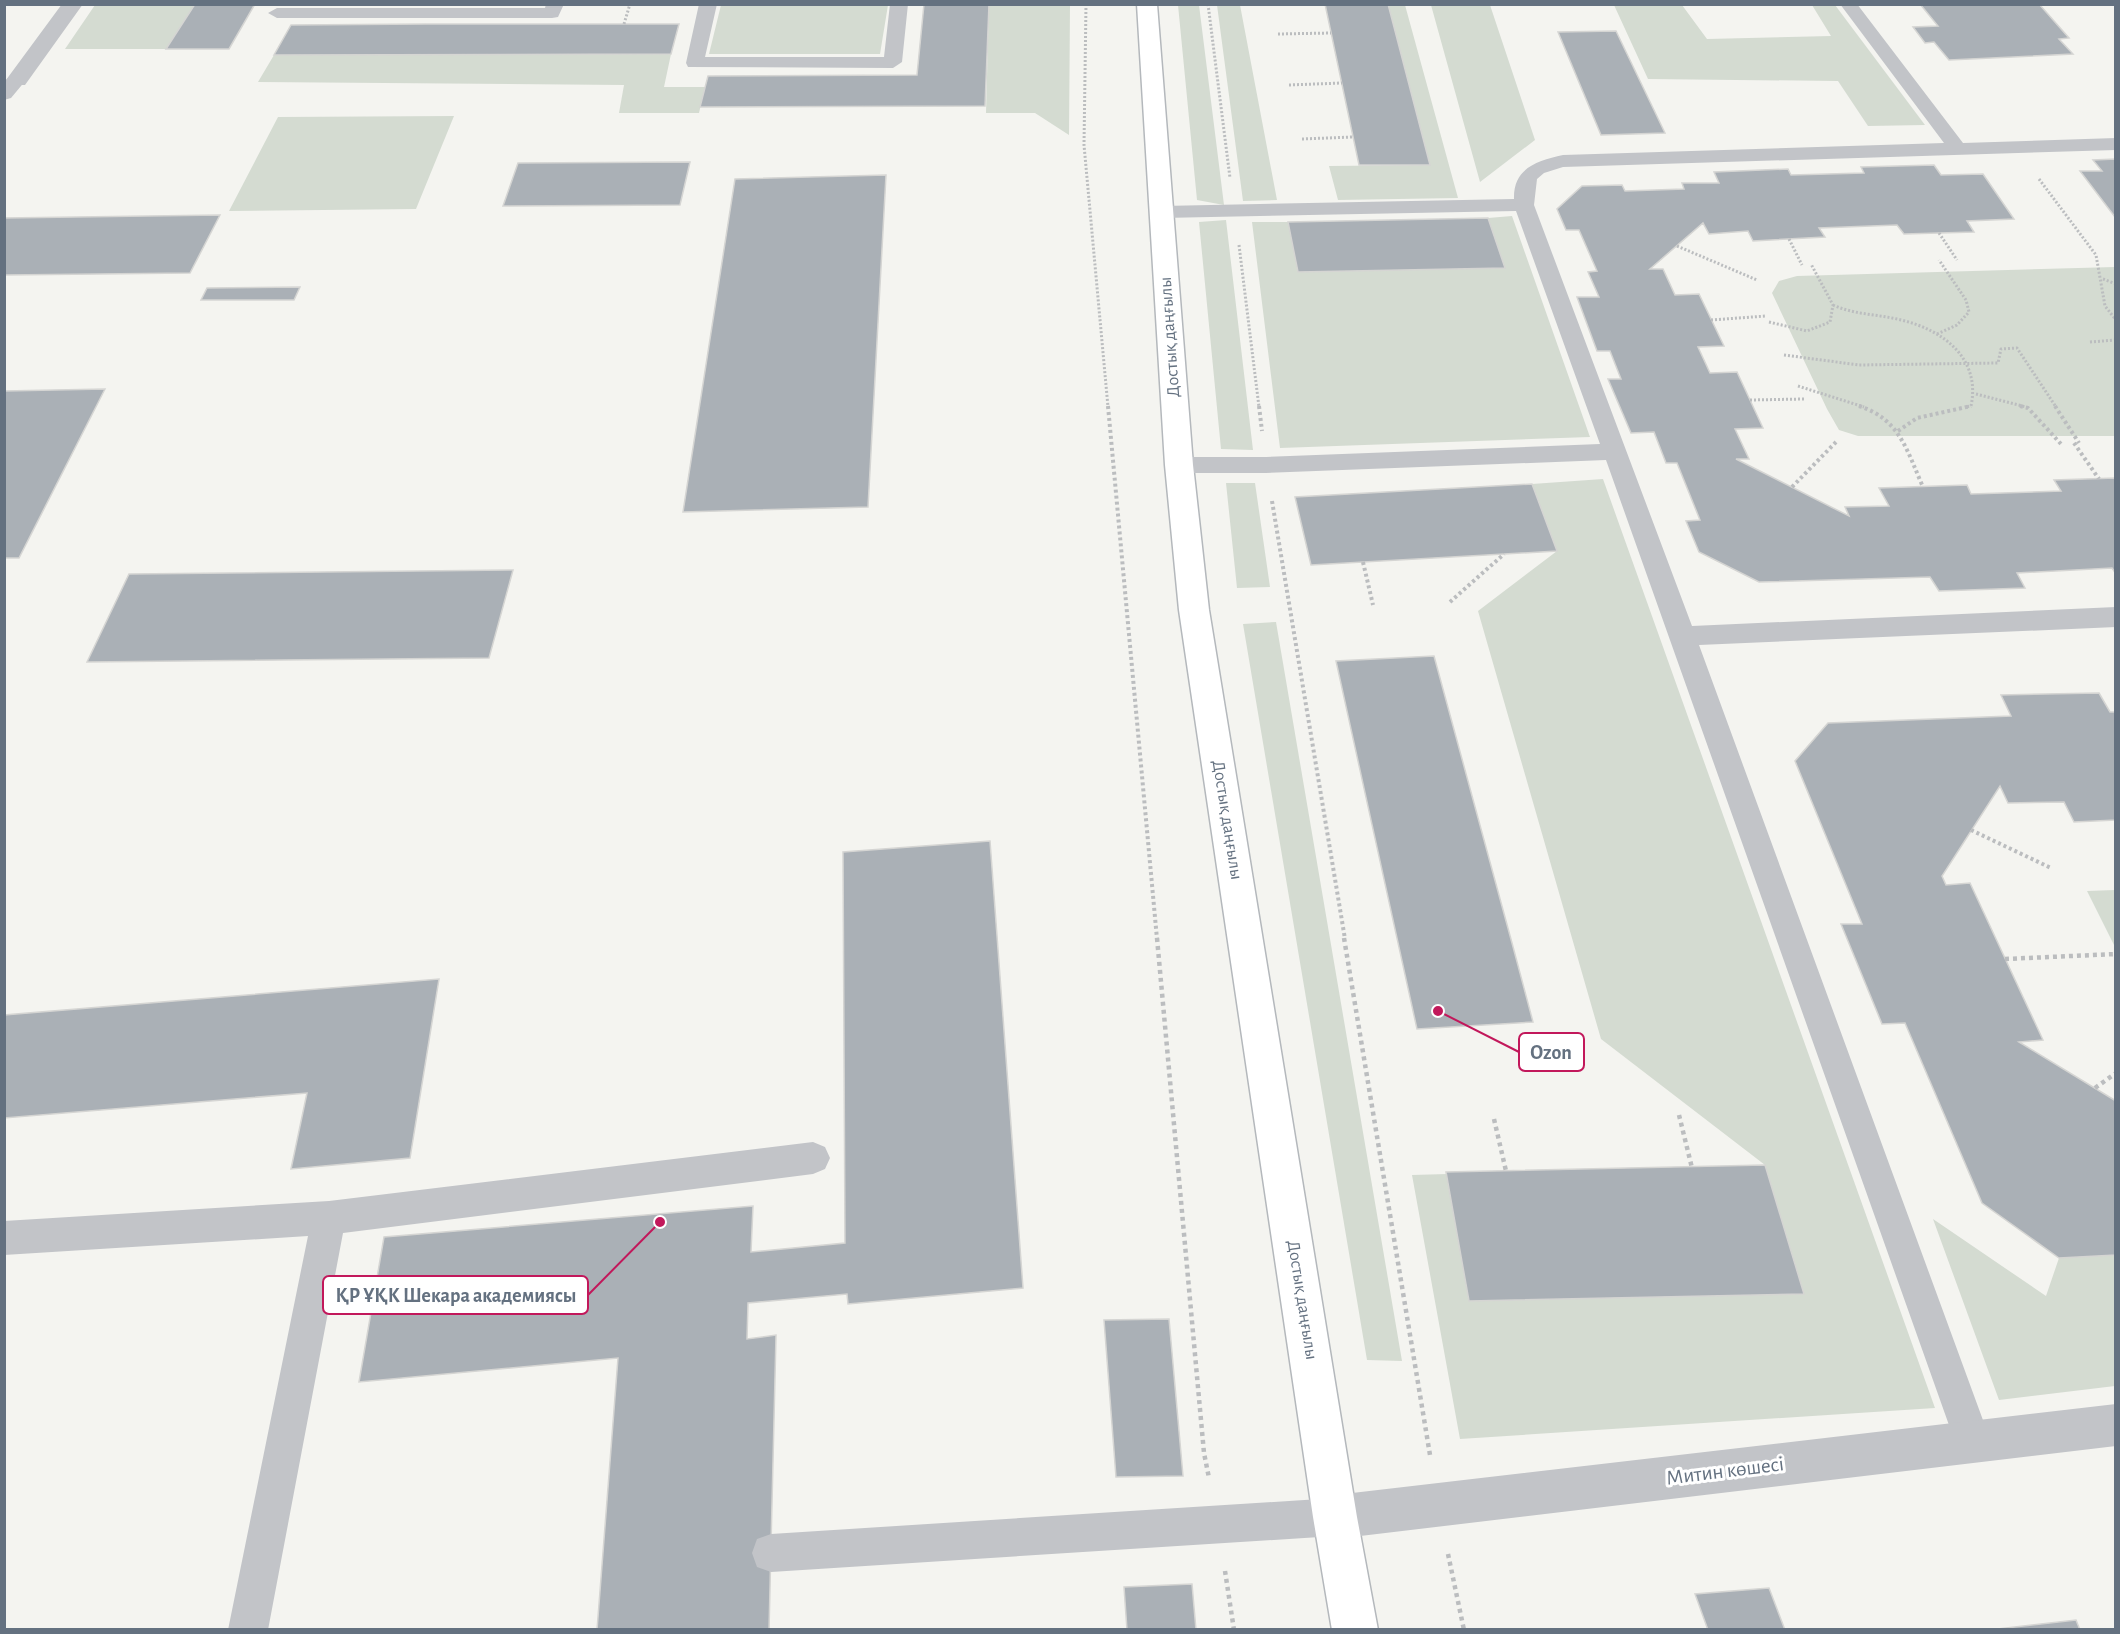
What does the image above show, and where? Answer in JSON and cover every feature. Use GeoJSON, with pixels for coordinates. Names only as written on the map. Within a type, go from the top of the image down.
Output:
{"type":"FeatureCollection","features":[{"type":"Feature","properties":{"kind":"main road","name":"Достық даңғылы"},"geometry":{"type":"LineString","coordinates":[[1147,4],[1179,465],[1194,610],[1335,1517],[1355,1629]]}},
{"type":"Feature","properties":{"kind":"street"},"geometry":{"type":"LineString","coordinates":[[11,87],[73,4]]}},
{"type":"Feature","properties":{"kind":"street","name":"Митин көшесі"},"geometry":{"type":"LineString","coordinates":[[1335,1517],[2115,1425]]}},
{"type":"Feature","properties":{"kind":"lane"},"geometry":{"type":"LineString","coordinates":[[277,13],[552,13],[555,4]]}},
{"type":"Feature","properties":{"kind":"lane"},"geometry":{"type":"LineString","coordinates":[[708,4],[695,63],[893,62],[899,4]]}},
{"type":"Feature","properties":{"kind":"lane"},"geometry":{"type":"LineString","coordinates":[[1848,4],[1958,149]]}},
{"type":"Feature","properties":{"kind":"lane"},"geometry":{"type":"LineString","coordinates":[[1972,1442],[1683,636],[1613,452],[1524,205],[1522,188],[1530,174],[1541,166],[1563,161],[2115,144]]}},
{"type":"Feature","properties":{"kind":"lane"},"geometry":{"type":"LineString","coordinates":[[1162,212],[1524,205]]}},
{"type":"Feature","properties":{"kind":"lane"},"geometry":{"type":"LineString","coordinates":[[1179,465],[1266,465],[1613,452]]}},
{"type":"Feature","properties":{"kind":"lane"},"geometry":{"type":"LineString","coordinates":[[1683,636],[2115,617]]}},
{"type":"Feature","properties":{"kind":"lane"},"geometry":{"type":"LineString","coordinates":[[4,1238],[329,1218],[813,1158]]}},
{"type":"Feature","properties":{"kind":"lane"},"geometry":{"type":"LineString","coordinates":[[248,1629],[329,1218]]}},
{"type":"Feature","properties":{"kind":"lane"},"geometry":{"type":"LineString","coordinates":[[771,1553],[1335,1517]]}},
{"type":"Feature","properties":{"kind":"path"},"geometry":{"type":"LineString","coordinates":[[624,24],[630,4]]}},
{"type":"Feature","properties":{"kind":"path"},"geometry":{"type":"LineString","coordinates":[[1086,4],[1084,145],[1203,1443],[1234,1629]]}},
{"type":"Feature","properties":{"kind":"path"},"geometry":{"type":"LineString","coordinates":[[1208,4],[1266,465],[1438,1505],[1464,1629]]}},
{"type":"Feature","properties":{"kind":"path"},"geometry":{"type":"LineString","coordinates":[[1278,34],[1331,33]]}},
{"type":"Feature","properties":{"kind":"path"},"geometry":{"type":"LineString","coordinates":[[1289,85],[1342,83]]}},
{"type":"Feature","properties":{"kind":"path"},"geometry":{"type":"LineString","coordinates":[[1302,140],[1353,137]]}},
{"type":"Feature","properties":{"kind":"path"},"geometry":{"type":"LineString","coordinates":[[2015,148],[2096,256],[2103,279],[2100,291],[2107,314],[2115,320]]}},
{"type":"Feature","properties":{"kind":"path"},"geometry":{"type":"LineString","coordinates":[[1940,233],[1957,260]]}},
{"type":"Feature","properties":{"kind":"path"},"geometry":{"type":"LineString","coordinates":[[1789,239],[1802,265]]}},
{"type":"Feature","properties":{"kind":"path"},"geometry":{"type":"LineString","coordinates":[[1677,246],[1757,280]]}},
{"type":"Feature","properties":{"kind":"path"},"geometry":{"type":"LineString","coordinates":[[1936,335],[1957,325],[1969,312],[1966,300],[1939,260]]}},
{"type":"Feature","properties":{"kind":"path"},"geometry":{"type":"LineString","coordinates":[[1810,264],[1833,305],[1855,315],[1900,320],[1936,335],[1952,344],[1967,362],[1974,378],[1976,394],[1971,406],[1917,418],[1898,431]]}},
{"type":"Feature","properties":{"kind":"path"},"geometry":{"type":"LineString","coordinates":[[2103,279],[2115,284]]}},
{"type":"Feature","properties":{"kind":"path"},"geometry":{"type":"LineString","coordinates":[[1769,322],[1806,333],[1819,330],[1830,322],[1833,305]]}},
{"type":"Feature","properties":{"kind":"path"},"geometry":{"type":"LineString","coordinates":[[1711,320],[1766,316]]}},
{"type":"Feature","properties":{"kind":"path"},"geometry":{"type":"LineString","coordinates":[[2090,342],[2115,340]]}},
{"type":"Feature","properties":{"kind":"path"},"geometry":{"type":"LineString","coordinates":[[1784,355],[1859,365],[1998,363],[2001,350],[2017,348],[2079,443]]}},
{"type":"Feature","properties":{"kind":"path"},"geometry":{"type":"LineString","coordinates":[[1798,386],[1872,410],[1898,431],[1923,487]]}},
{"type":"Feature","properties":{"kind":"path"},"geometry":{"type":"LineString","coordinates":[[1976,394],[2028,408],[2061,444]]}},
{"type":"Feature","properties":{"kind":"path"},"geometry":{"type":"LineString","coordinates":[[1750,400],[1804,399]]}},
{"type":"Feature","properties":{"kind":"path"},"geometry":{"type":"LineString","coordinates":[[1792,487],[1836,442]]}},
{"type":"Feature","properties":{"kind":"path"},"geometry":{"type":"LineString","coordinates":[[2073,443],[2099,479]]}},
{"type":"Feature","properties":{"kind":"path"},"geometry":{"type":"LineString","coordinates":[[1450,602],[1504,554]]}},
{"type":"Feature","properties":{"kind":"path"},"geometry":{"type":"LineString","coordinates":[[1363,562],[1373,605]]}},
{"type":"Feature","properties":{"kind":"path"},"geometry":{"type":"LineString","coordinates":[[1971,830],[2051,868]]}},
{"type":"Feature","properties":{"kind":"path"},"geometry":{"type":"LineString","coordinates":[[2005,959],[2115,954]]}},
{"type":"Feature","properties":{"kind":"path"},"geometry":{"type":"LineString","coordinates":[[2095,1088],[2115,1073]]}},
{"type":"Feature","properties":{"kind":"path"},"geometry":{"type":"LineString","coordinates":[[1679,1114],[1692,1168]]}},
{"type":"Feature","properties":{"kind":"path"},"geometry":{"type":"LineString","coordinates":[[1494,1119],[1506,1171]]}},
{"type":"Feature","properties":{"kind":"shaded area"},"geometry":{"type":"Polygon","coordinates":[[[95,5],[195,5],[166,49],[65,49],[95,5]]]}},
{"type":"Feature","properties":{"kind":"shaded area"},"geometry":{"type":"Polygon","coordinates":[[[721,5],[888,5],[880,54],[709,54],[721,5]]]}},
{"type":"Feature","properties":{"kind":"shaded area"},"geometry":{"type":"Polygon","coordinates":[[[989,5],[1070,5],[1069,135],[1035,113],[986,113],[989,5]]]}},
{"type":"Feature","properties":{"kind":"shaded area"},"geometry":{"type":"Polygon","coordinates":[[[1178,5],[1199,5],[1224,205],[1197,200],[1178,5]]]}},
{"type":"Feature","properties":{"kind":"shaded area"},"geometry":{"type":"Polygon","coordinates":[[[1217,5],[1240,5],[1277,200],[1243,201],[1217,5]]]}},
{"type":"Feature","properties":{"kind":"shaded area"},"geometry":{"type":"Polygon","coordinates":[[[1388,5],[1405,5],[1458,198],[1338,200],[1329,166],[1430,165],[1388,5]]]}},
{"type":"Feature","properties":{"kind":"shaded area"},"geometry":{"type":"Polygon","coordinates":[[[1431,5],[1490,5],[1535,140],[1480,182],[1431,5]]]}},
{"type":"Feature","properties":{"kind":"shaded area"},"geometry":{"type":"Polygon","coordinates":[[[1614,5],[1682,5],[1707,39],[1831,36],[1812,5],[1835,5],[1925,125],[1868,126],[1838,81],[1648,79],[1614,5]]]}},
{"type":"Feature","properties":{"kind":"shaded area"},"geometry":{"type":"Polygon","coordinates":[[[671,54],[664,87],[705,87],[699,113],[619,113],[624,85],[258,82],[274,55],[671,54]]]}},
{"type":"Feature","properties":{"kind":"shaded area"},"geometry":{"type":"Polygon","coordinates":[[[454,116],[416,209],[229,211],[278,117],[454,116]]]}},
{"type":"Feature","properties":{"kind":"shaded area"},"geometry":{"type":"Polygon","coordinates":[[[1512,216],[1590,437],[1280,448],[1252,222],[1288,222],[1299,272],[1504,267],[1488,218],[1512,216]]]}},
{"type":"Feature","properties":{"kind":"shaded area"},"geometry":{"type":"Polygon","coordinates":[[[1226,220],[1253,450],[1221,449],[1199,222],[1226,220]]]}},
{"type":"Feature","properties":{"kind":"shaded area"},"geometry":{"type":"Polygon","coordinates":[[[2115,267],[2115,436],[1858,436],[1839,430],[1772,293],[1779,281],[1797,276],[2115,267]]]}},
{"type":"Feature","properties":{"kind":"shaded area"},"geometry":{"type":"Polygon","coordinates":[[[1603,479],[1935,1408],[1460,1439],[1412,1175],[1765,1165],[1601,1039],[1478,611],[1557,551],[1532,484],[1603,479]]]}},
{"type":"Feature","properties":{"kind":"shaded area"},"geometry":{"type":"Polygon","coordinates":[[[1226,483],[1255,483],[1270,587],[1237,588],[1226,483]]]}},
{"type":"Feature","properties":{"kind":"shaded area"},"geometry":{"type":"Polygon","coordinates":[[[1276,622],[1402,1361],[1367,1360],[1243,624],[1276,622]]]}},
{"type":"Feature","properties":{"kind":"shaded area"},"geometry":{"type":"Polygon","coordinates":[[[2116,890],[2115,947],[2087,891],[2116,890]]]}},
{"type":"Feature","properties":{"kind":"shaded area"},"geometry":{"type":"Polygon","coordinates":[[[1933,1219],[2046,1296],[2059,1258],[2115,1255],[2115,1386],[1999,1400],[1933,1219]]]}},
{"type":"Feature","properties":{"kind":"building"},"geometry":{"type":"Polygon","coordinates":[[[195,4],[255,4],[229,49],[166,49],[195,4]]]}},
{"type":"Feature","properties":{"kind":"building"},"geometry":{"type":"Polygon","coordinates":[[[924,4],[989,4],[985,106],[700,107],[708,76],[917,75],[924,4]]]}},
{"type":"Feature","properties":{"kind":"building"},"geometry":{"type":"Polygon","coordinates":[[[1325,4],[1388,4],[1430,165],[1359,165],[1325,4]]]}},
{"type":"Feature","properties":{"kind":"building"},"geometry":{"type":"Polygon","coordinates":[[[1920,4],[2039,4],[2069,38],[2059,39],[2073,54],[1949,60],[1934,42],[1925,43],[1913,27],[1938,26],[1920,4]]]}},
{"type":"Feature","properties":{"kind":"building"},"geometry":{"type":"Polygon","coordinates":[[[679,24],[671,54],[274,55],[291,25],[679,24]]]}},
{"type":"Feature","properties":{"kind":"building"},"geometry":{"type":"Polygon","coordinates":[[[1616,31],[1665,133],[1601,135],[1558,32],[1616,31]]]}},
{"type":"Feature","properties":{"kind":"building"},"geometry":{"type":"Polygon","coordinates":[[[2116,159],[2115,217],[2080,171],[2102,171],[2093,160],[2116,159]]]}},
{"type":"Feature","properties":{"kind":"building"},"geometry":{"type":"Polygon","coordinates":[[[690,162],[680,205],[503,206],[518,163],[690,162]]]}},
{"type":"Feature","properties":{"kind":"building"},"geometry":{"type":"Polygon","coordinates":[[[1934,165],[1941,175],[1983,174],[2014,219],[1967,221],[1974,232],[1904,234],[1897,225],[1819,228],[1825,237],[1753,241],[1748,231],[1709,234],[1703,223],[1650,269],[1663,269],[1675,295],[1699,294],[1724,346],[1698,347],[1710,373],[1737,372],[1763,428],[1735,429],[1749,459],[1736,459],[1849,516],[1845,507],[1889,506],[1879,488],[1967,485],[1971,494],[2061,491],[2054,480],[2116,478],[2116,574],[2112,568],[2017,573],[2025,588],[1939,591],[1930,577],[1759,582],[1699,552],[1686,521],[1700,520],[1677,463],[1666,463],[1654,432],[1631,433],[1608,379],[1621,379],[1610,351],[1597,351],[1577,297],[1599,297],[1588,272],[1597,271],[1579,230],[1566,230],[1557,209],[1582,186],[1622,185],[1625,191],[1684,189],[1682,183],[1719,183],[1714,172],[1788,169],[1791,175],[1864,173],[1861,167],[1934,165]]]}},
{"type":"Feature","properties":{"kind":"building"},"geometry":{"type":"Polygon","coordinates":[[[886,175],[868,507],[683,512],[735,179],[886,175]]]}},
{"type":"Feature","properties":{"kind":"building"},"geometry":{"type":"Polygon","coordinates":[[[220,215],[190,273],[4,275],[4,218],[220,215]]]}},
{"type":"Feature","properties":{"kind":"building"},"geometry":{"type":"Polygon","coordinates":[[[1488,218],[1505,268],[1298,272],[1288,222],[1488,218]]]}},
{"type":"Feature","properties":{"kind":"building"},"geometry":{"type":"Polygon","coordinates":[[[300,287],[294,300],[201,300],[207,288],[300,287]]]}},
{"type":"Feature","properties":{"kind":"building"},"geometry":{"type":"Polygon","coordinates":[[[105,389],[19,558],[4,558],[4,391],[105,389]]]}},
{"type":"Feature","properties":{"kind":"building"},"geometry":{"type":"Polygon","coordinates":[[[1532,484],[1557,551],[1311,565],[1295,497],[1532,484]]]}},
{"type":"Feature","properties":{"kind":"building"},"geometry":{"type":"Polygon","coordinates":[[[513,570],[489,658],[87,662],[129,574],[513,570]]]}},
{"type":"Feature","properties":{"kind":"building"},"geometry":{"type":"Polygon","coordinates":[[[1434,656],[1533,1022],[1417,1029],[1336,661],[1434,656]]]}},
{"type":"Feature","properties":{"kind":"building"},"geometry":{"type":"Polygon","coordinates":[[[2099,693],[2110,712],[2116,712],[2116,820],[2074,822],[2064,802],[2008,803],[2000,786],[1942,876],[1946,885],[1970,883],[2043,1040],[2019,1042],[2116,1101],[2116,1255],[2059,1258],[1982,1203],[1905,1023],[1882,1024],[1841,924],[1862,924],[1795,761],[1828,723],[2011,716],[2001,695],[2099,693]]]}},
{"type":"Feature","properties":{"kind":"building"},"geometry":{"type":"Polygon","coordinates":[[[990,841],[1023,1288],[848,1304],[847,1294],[748,1303],[747,1339],[776,1335],[769,1630],[597,1630],[618,1358],[359,1382],[384,1237],[753,1206],[751,1252],[845,1243],[843,852],[990,841]]]}},
{"type":"Feature","properties":{"kind":"building"},"geometry":{"type":"Polygon","coordinates":[[[439,979],[410,1158],[291,1169],[307,1093],[4,1118],[4,1015],[439,979]]]}},
{"type":"Feature","properties":{"kind":"building"},"geometry":{"type":"Polygon","coordinates":[[[1765,1165],[1804,1294],[1469,1301],[1446,1172],[1765,1165]]]}},
{"type":"Feature","properties":{"kind":"building"},"geometry":{"type":"Polygon","coordinates":[[[1169,1319],[1183,1476],[1116,1477],[1104,1320],[1169,1319]]]}},
{"type":"Feature","properties":{"kind":"building"},"geometry":{"type":"Polygon","coordinates":[[[1192,1584],[1196,1630],[1127,1630],[1124,1587],[1192,1584]]]}},
{"type":"Feature","properties":{"kind":"building"},"geometry":{"type":"Polygon","coordinates":[[[1769,1588],[1785,1630],[1708,1630],[1695,1594],[1769,1588]]]}},
{"type":"Feature","properties":{"kind":"building"},"geometry":{"type":"Polygon","coordinates":[[[2076,1620],[2080,1630],[1989,1630],[2076,1620]]]}},
{"type":"Feature","properties":{"kind":"place","name":"Ozon"},"geometry":{"type":"Point","coordinates":[1438,1011]}},
{"type":"Feature","properties":{"kind":"place","name":"ҚР ҰҚК Шекара академиясы"},"geometry":{"type":"Point","coordinates":[660,1222]}}]}
